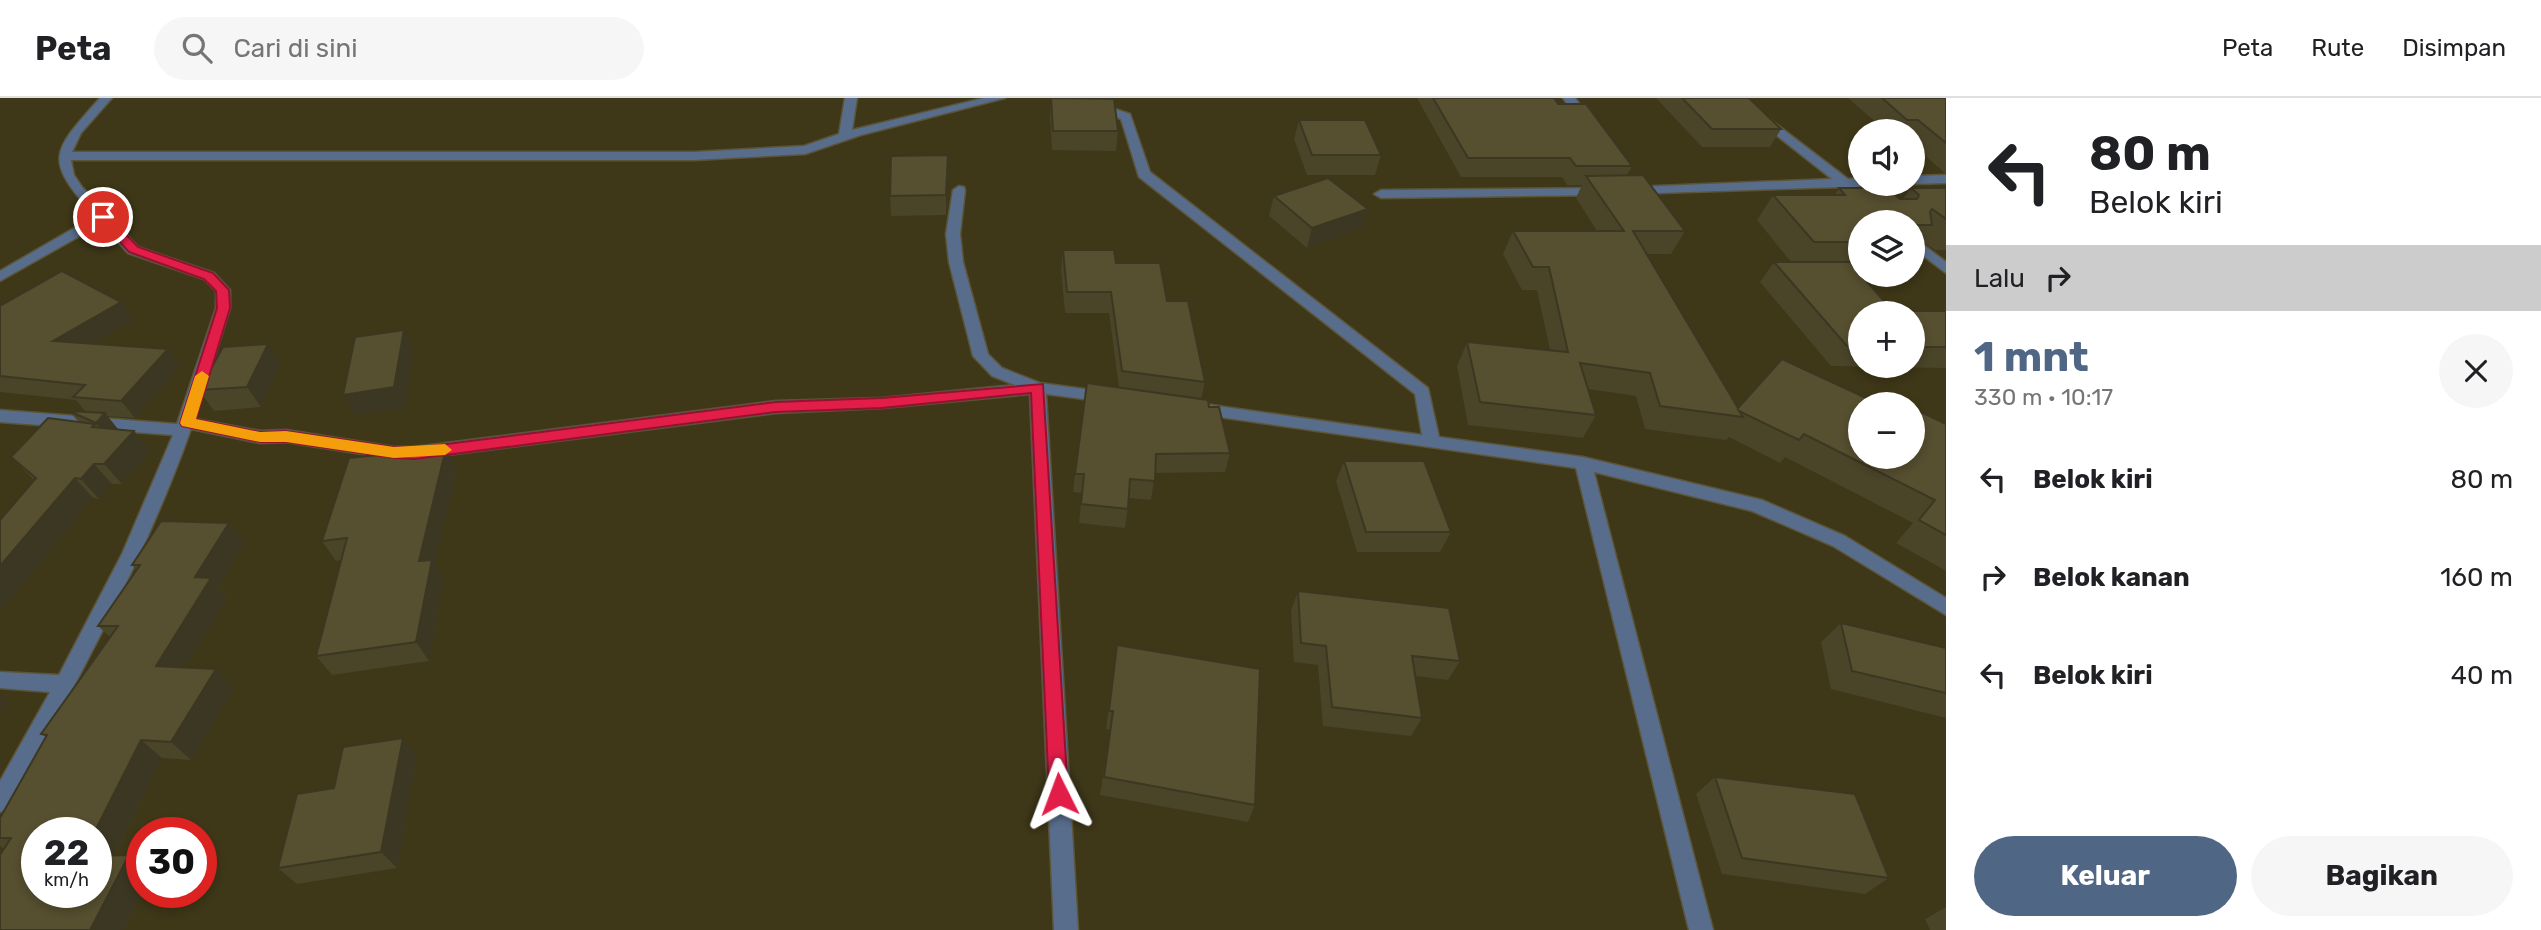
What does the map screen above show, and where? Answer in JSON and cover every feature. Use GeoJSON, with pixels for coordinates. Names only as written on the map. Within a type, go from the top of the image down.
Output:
{"type":"FeatureCollection","features":[{"type":"Feature","properties":{"kind":"street"},"geometry":{"type":"LineString","coordinates":[[0,802],[65,684],[147,519],[185,426],[223,308],[223,290],[209,276],[133,250],[77,189],[68,175],[64,156],[76,132],[106,98]]}},
{"type":"Feature","properties":{"kind":"street"},"geometry":{"type":"LineString","coordinates":[[845,136],[851,98]]}},
{"type":"Feature","properties":{"kind":"street"},"geometry":{"type":"LineString","coordinates":[[64,156],[694,156],[805,149],[845,136],[999,98]]}},
{"type":"Feature","properties":{"kind":"street"},"geometry":{"type":"LineString","coordinates":[[1071,98],[1126,117],[1143,174],[1422,392],[1433,442]]}},
{"type":"Feature","properties":{"kind":"street"},"geometry":{"type":"LineString","coordinates":[[1569,98],[1592,129]]}},
{"type":"Feature","properties":{"kind":"street"},"geometry":{"type":"LineString","coordinates":[[1735,98],[1863,198]]}},
{"type":"Feature","properties":{"kind":"street"},"geometry":{"type":"LineString","coordinates":[[1925,180],[1946,179]]}},
{"type":"Feature","properties":{"kind":"street"},"geometry":{"type":"LineString","coordinates":[[1381,194],[1848,183]]}},
{"type":"Feature","properties":{"kind":"street"},"geometry":{"type":"LineString","coordinates":[[959,190],[953,234],[956,262],[981,356],[997,372],[1038,387],[1119,399]]}},
{"type":"Feature","properties":{"kind":"street"},"geometry":{"type":"LineString","coordinates":[[0,277],[103,217]]}},
{"type":"Feature","properties":{"kind":"street"},"geometry":{"type":"LineString","coordinates":[[1925,251],[1946,269]]}},
{"type":"Feature","properties":{"kind":"street"},"geometry":{"type":"LineString","coordinates":[[0,416],[185,426],[260,437],[286,436],[394,453],[415,453],[776,407],[882,403],[1038,387]]}},
{"type":"Feature","properties":{"kind":"street"},"geometry":{"type":"LineString","coordinates":[[1038,387],[1066,930]]}},
{"type":"Feature","properties":{"kind":"street"},"geometry":{"type":"LineString","coordinates":[[1174,406],[1583,463],[1756,505],[1839,541],[1946,607]]}},
{"type":"Feature","properties":{"kind":"street"},"geometry":{"type":"LineString","coordinates":[[1583,463],[1701,930]]}},
{"type":"Feature","properties":{"kind":"street"},"geometry":{"type":"LineString","coordinates":[[0,680],[65,684]]}},
{"type":"Feature","properties":{"kind":"building"},"geometry":{"type":"Polygon","coordinates":[[[1051,98],[1114,99],[1118,131],[1053,131],[1051,98]]]}},
{"type":"Feature","properties":{"kind":"building"},"geometry":{"type":"Polygon","coordinates":[[[1433,98],[1554,98],[1558,104],[1586,104],[1632,166],[1576,166],[1570,158],[1468,158],[1433,98]]]}},
{"type":"Feature","properties":{"kind":"building"},"geometry":{"type":"Polygon","coordinates":[[[1682,98],[1749,98],[1781,129],[1712,129],[1682,98]]]}},
{"type":"Feature","properties":{"kind":"building"},"geometry":{"type":"Polygon","coordinates":[[[1882,98],[1946,98],[1946,143],[1925,126],[1925,119],[1906,119],[1882,98]]]}},
{"type":"Feature","properties":{"kind":"building"},"geometry":{"type":"Polygon","coordinates":[[[1299,120],[1365,120],[1381,155],[1312,155],[1299,120]]]}},
{"type":"Feature","properties":{"kind":"building"},"geometry":{"type":"Polygon","coordinates":[[[948,155],[946,195],[890,196],[891,156],[948,155]]]}},
{"type":"Feature","properties":{"kind":"building"},"geometry":{"type":"Polygon","coordinates":[[[1643,175],[1685,231],[1633,231],[1738,408],[1782,359],[1853,392],[1848,392],[1848,456],[1804,434],[1799,440],[1739,411],[1743,417],[1660,406],[1650,373],[1580,363],[1596,415],[1480,402],[1467,342],[1568,352],[1549,267],[1533,267],[1513,231],[1624,231],[1586,176],[1643,175]]]}},
{"type":"Feature","properties":{"kind":"building"},"geometry":{"type":"Polygon","coordinates":[[[1328,178],[1368,209],[1312,228],[1274,196],[1328,178]]]}},
{"type":"Feature","properties":{"kind":"building"},"geometry":{"type":"Polygon","coordinates":[[[1839,188],[1848,188],[1848,196],[1896,196],[1900,199],[1917,199],[1918,196],[1925,196],[1925,188],[1946,188],[1946,219],[1932,209],[1932,225],[1925,225],[1925,210],[1848,210],[1848,242],[1814,242],[1773,195],[1845,195],[1839,188]]]}},
{"type":"Feature","properties":{"kind":"building"},"geometry":{"type":"Polygon","coordinates":[[[1063,250],[1114,250],[1116,263],[1160,263],[1167,301],[1188,301],[1205,382],[1122,371],[1111,292],[1067,292],[1063,250]]]}},
{"type":"Feature","properties":{"kind":"building"},"geometry":{"type":"Polygon","coordinates":[[[1774,262],[1848,262],[1848,287],[1872,287],[1884,301],[1848,301],[1847,346],[1774,262]]]}},
{"type":"Feature","properties":{"kind":"building"},"geometry":{"type":"Polygon","coordinates":[[[62,271],[121,302],[53,341],[168,349],[121,401],[73,397],[85,385],[0,376],[0,306],[62,271]]]}},
{"type":"Feature","properties":{"kind":"building"},"geometry":{"type":"Polygon","coordinates":[[[1925,311],[1946,311],[1946,347],[1925,347],[1925,311]]]}},
{"type":"Feature","properties":{"kind":"building"},"geometry":{"type":"Polygon","coordinates":[[[404,330],[394,387],[343,395],[355,337],[404,330]]]}},
{"type":"Feature","properties":{"kind":"building"},"geometry":{"type":"Polygon","coordinates":[[[268,344],[247,387],[199,390],[223,347],[268,344]]]}},
{"type":"Feature","properties":{"kind":"building"},"geometry":{"type":"Polygon","coordinates":[[[1087,383],[1208,400],[1209,407],[1219,407],[1230,453],[1156,454],[1155,481],[1130,479],[1128,509],[1081,504],[1084,474],[1075,474],[1087,383]]]}},
{"type":"Feature","properties":{"kind":"building"},"geometry":{"type":"Polygon","coordinates":[[[69,411],[105,413],[96,423],[69,411]]]}},
{"type":"Feature","properties":{"kind":"building"},"geometry":{"type":"Polygon","coordinates":[[[1925,414],[1946,424],[1946,535],[1919,520],[1935,500],[1873,469],[1925,469],[1925,414]]]}},
{"type":"Feature","properties":{"kind":"building"},"geometry":{"type":"Polygon","coordinates":[[[48,418],[95,424],[92,427],[134,431],[104,464],[94,464],[81,479],[75,478],[0,566],[0,520],[36,478],[11,457],[48,418]]]}},
{"type":"Feature","properties":{"kind":"building"},"geometry":{"type":"Polygon","coordinates":[[[446,448],[419,561],[432,560],[416,642],[316,656],[347,538],[322,541],[349,458],[446,448]]]}},
{"type":"Feature","properties":{"kind":"building"},"geometry":{"type":"Polygon","coordinates":[[[1344,461],[1424,461],[1451,532],[1366,532],[1344,461]]]}},
{"type":"Feature","properties":{"kind":"building"},"geometry":{"type":"Polygon","coordinates":[[[161,521],[229,523],[195,577],[211,578],[156,666],[216,669],[171,742],[141,740],[102,817],[21,817],[21,908],[101,908],[90,930],[0,930],[0,855],[11,838],[0,838],[0,818],[47,735],[41,734],[118,626],[98,626],[140,565],[132,565],[161,521]]]}},
{"type":"Feature","properties":{"kind":"building"},"geometry":{"type":"Polygon","coordinates":[[[1298,591],[1449,608],[1460,661],[1412,656],[1422,718],[1332,707],[1326,646],[1301,643],[1298,591]]]}},
{"type":"Feature","properties":{"kind":"building"},"geometry":{"type":"Polygon","coordinates":[[[1841,623],[1946,648],[1946,693],[1852,671],[1841,623]]]}},
{"type":"Feature","properties":{"kind":"building"},"geometry":{"type":"Polygon","coordinates":[[[1117,645],[1260,669],[1255,805],[1104,777],[1113,711],[1109,711],[1117,645]]]}},
{"type":"Feature","properties":{"kind":"building"},"geometry":{"type":"Polygon","coordinates":[[[403,738],[381,852],[278,868],[297,794],[334,788],[343,747],[403,738]]]}},
{"type":"Feature","properties":{"kind":"building"},"geometry":{"type":"Polygon","coordinates":[[[1715,777],[1855,794],[1889,878],[1742,858],[1715,777]]]}},
{"type":"Feature","properties":{"kind":"building"},"geometry":{"type":"Polygon","coordinates":[[[126,855],[126,861],[112,888],[112,856],[126,855]]]}},
{"type":"Feature","properties":{"kind":"slow traffic"},"geometry":{"type":"LineString","coordinates":[[202,376],[187,423],[260,437],[286,436],[394,453],[445,450]]}},
{"type":"Feature","properties":{"kind":"route"},"geometry":{"type":"LineString","coordinates":[[103,217],[133,250],[209,276],[223,290],[223,308],[187,423],[260,437],[286,436],[394,453],[415,453],[776,407],[882,403],[1038,387],[1059,794]]}}]}
